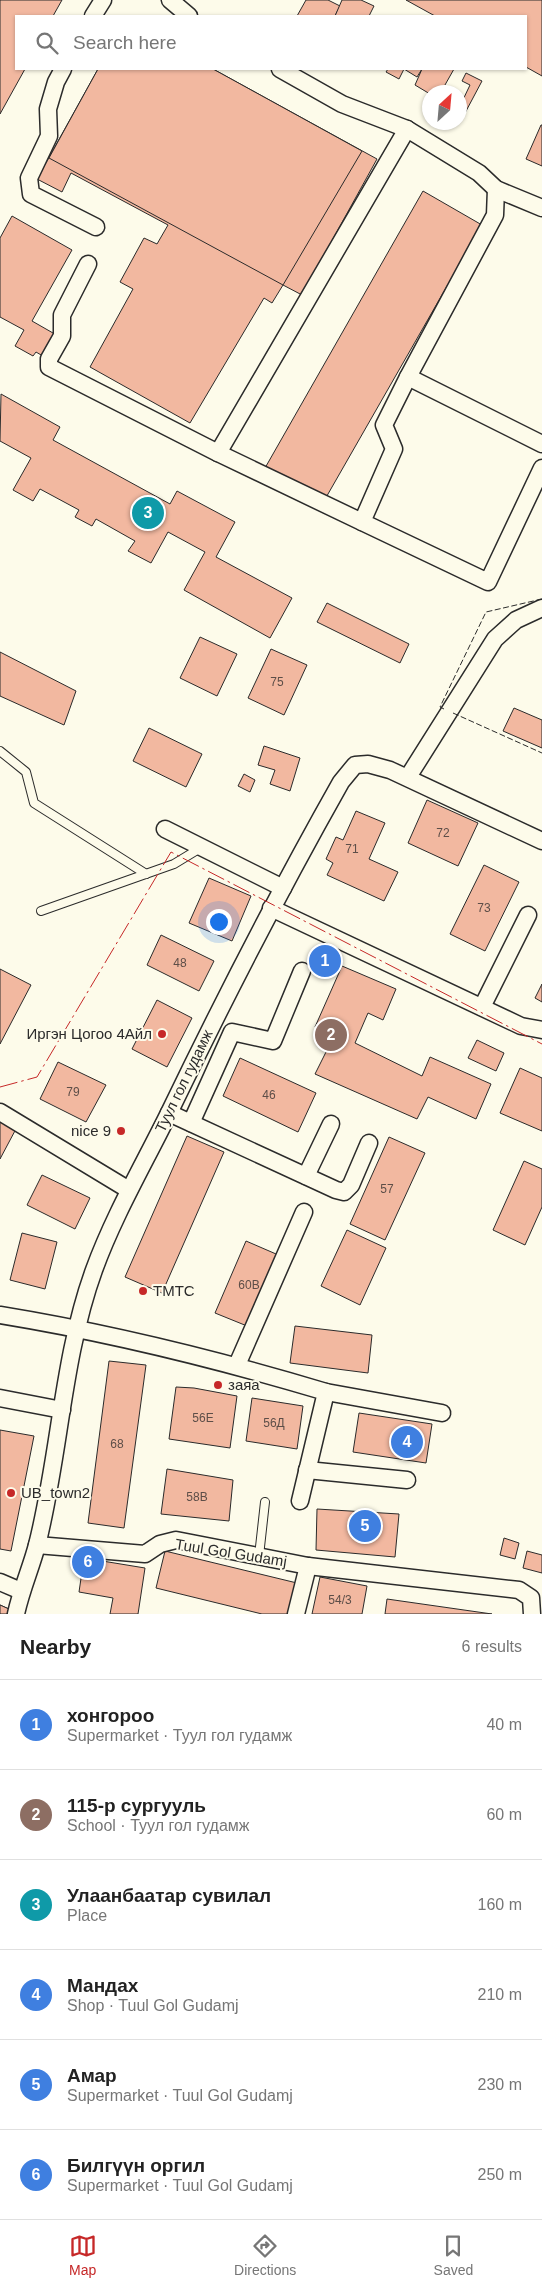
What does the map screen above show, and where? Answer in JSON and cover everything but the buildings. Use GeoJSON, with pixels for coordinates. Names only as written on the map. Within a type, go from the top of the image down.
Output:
{"type":"FeatureCollection","features":[{"type":"Feature","properties":{"kind":"street"},"geometry":{"type":"LineString","coordinates":[[94,15],[102,0]]}},
{"type":"Feature","properties":{"kind":"street"},"geometry":{"type":"LineString","coordinates":[[170,0],[188,15]]}},
{"type":"Feature","properties":{"kind":"street"},"geometry":{"type":"LineString","coordinates":[[63,70],[56,82],[48,109],[48,136],[29,178],[31,194],[96,227]]}},
{"type":"Feature","properties":{"kind":"street"},"geometry":{"type":"LineString","coordinates":[[282,70],[342,104],[408,129],[479,173],[496,189],[542,208]]}},
{"type":"Feature","properties":{"kind":"street"},"geometry":{"type":"LineString","coordinates":[[218,452],[408,129]]}},
{"type":"Feature","properties":{"kind":"street"},"geometry":{"type":"LineString","coordinates":[[362,522],[394,449],[384,425],[495,215],[496,189]]}},
{"type":"Feature","properties":{"kind":"street"},"geometry":{"type":"LineString","coordinates":[[88,264],[62,316],[62,336],[49,359],[49,367],[218,452],[488,582],[542,468]]}},
{"type":"Feature","properties":{"kind":"street"},"geometry":{"type":"LineString","coordinates":[[408,377],[542,444]]}},
{"type":"Feature","properties":{"kind":"street"},"geometry":{"type":"LineString","coordinates":[[408,777],[495,639],[516,620],[542,608]]}},
{"type":"Feature","properties":{"kind":"street","name":"Туул гол гудамж"},"geometry":{"type":"LineString","coordinates":[[16,1614],[21,1591],[37,1545],[78,1329],[94,1271],[129,1190],[169,1113],[216,1015],[271,908],[341,782],[355,765],[368,764],[408,777],[542,840]]}},
{"type":"Feature","properties":{"kind":"street"},"geometry":{"type":"LineString","coordinates":[[166,829],[283,888]]}},
{"type":"Feature","properties":{"kind":"street"},"geometry":{"type":"LineString","coordinates":[[271,908],[521,1026],[542,1030]]}},
{"type":"Feature","properties":{"kind":"street"},"geometry":{"type":"LineString","coordinates":[[482,1007],[528,915]]}},
{"type":"Feature","properties":{"kind":"street"},"geometry":{"type":"LineString","coordinates":[[190,1123],[232,1032],[273,1041],[302,971]]}},
{"type":"Feature","properties":{"kind":"street"},"geometry":{"type":"LineString","coordinates":[[0,1112],[129,1190]]}},
{"type":"Feature","properties":{"kind":"street"},"geometry":{"type":"LineString","coordinates":[[169,1113],[344,1192],[350,1185],[369,1144]]}},
{"type":"Feature","properties":{"kind":"street"},"geometry":{"type":"LineString","coordinates":[[306,1176],[331,1124]]}},
{"type":"Feature","properties":{"kind":"street"},"geometry":{"type":"LineString","coordinates":[[237,1365],[304,1212]]}},
{"type":"Feature","properties":{"kind":"street"},"geometry":{"type":"LineString","coordinates":[[0,1315],[78,1329],[237,1365],[326,1392],[442,1412]]}},
{"type":"Feature","properties":{"kind":"street"},"geometry":{"type":"LineString","coordinates":[[300,1501],[326,1392]]}},
{"type":"Feature","properties":{"kind":"street"},"geometry":{"type":"LineString","coordinates":[[0,1398],[62,1410]]}},
{"type":"Feature","properties":{"kind":"street"},"geometry":{"type":"LineString","coordinates":[[307,1470],[407,1480]]}},
{"type":"Feature","properties":{"kind":"street","name":"Tuul Gol Gudamj"},"geometry":{"type":"LineString","coordinates":[[37,1545],[146,1554],[160,1544],[176,1540],[308,1566],[519,1590],[531,1598],[532,1614]]}},
{"type":"Feature","properties":{"kind":"street"},"geometry":{"type":"LineString","coordinates":[[296,1614],[308,1566]]}},
{"type":"Feature","properties":{"kind":"street"},"geometry":{"type":"LineString","coordinates":[[0,1582],[21,1591]]}},
{"type":"Feature","properties":{"kind":"lane"},"geometry":{"type":"LineString","coordinates":[[0,751],[26,772],[34,804],[146,874]]}},
{"type":"Feature","properties":{"kind":"lane"},"geometry":{"type":"LineString","coordinates":[[42,911],[174,864],[202,847]]}},
{"type":"Feature","properties":{"kind":"lane"},"geometry":{"type":"LineString","coordinates":[[259,1556],[265,1502]]}},
{"type":"Feature","properties":{"kind":"fence"},"geometry":{"type":"LineString","coordinates":[[444,709],[440,707],[486,612],[542,599]]}},
{"type":"Feature","properties":{"kind":"fence"},"geometry":{"type":"LineString","coordinates":[[453,713],[542,753]]}},
{"type":"Feature","properties":{"kind":"power"},"geometry":{"type":"LineString","coordinates":[[0,1087],[37,1077],[171,852],[542,1044]]}},
{"type":"Feature","properties":{"kind":"place","name":"Улаанбаатар сувилал"},"geometry":{"type":"Point","coordinates":[148,513]}},
{"type":"Feature","properties":{"kind":"place","name":"хонгороо"},"geometry":{"type":"Point","coordinates":[325,961]}},
{"type":"Feature","properties":{"kind":"place","name":"Иргэн Цогоо 4Айл"},"geometry":{"type":"Point","coordinates":[162,1034]}},
{"type":"Feature","properties":{"kind":"place","name":"115-р сургууль"},"geometry":{"type":"Point","coordinates":[331,1035]}},
{"type":"Feature","properties":{"kind":"place","name":"nice 9"},"geometry":{"type":"Point","coordinates":[121,1131]}},
{"type":"Feature","properties":{"kind":"place","name":"ТМТС"},"geometry":{"type":"Point","coordinates":[143,1291]}},
{"type":"Feature","properties":{"kind":"place","name":"заяа"},"geometry":{"type":"Point","coordinates":[218,1385]}},
{"type":"Feature","properties":{"kind":"place","name":"Мандах"},"geometry":{"type":"Point","coordinates":[407,1442]}},
{"type":"Feature","properties":{"kind":"place","name":"UB_town2"},"geometry":{"type":"Point","coordinates":[11,1493]}},
{"type":"Feature","properties":{"kind":"place","name":"Амар"},"geometry":{"type":"Point","coordinates":[365,1526]}},
{"type":"Feature","properties":{"kind":"place","name":"Билгүүн оргил"},"geometry":{"type":"Point","coordinates":[88,1562]}}]}
